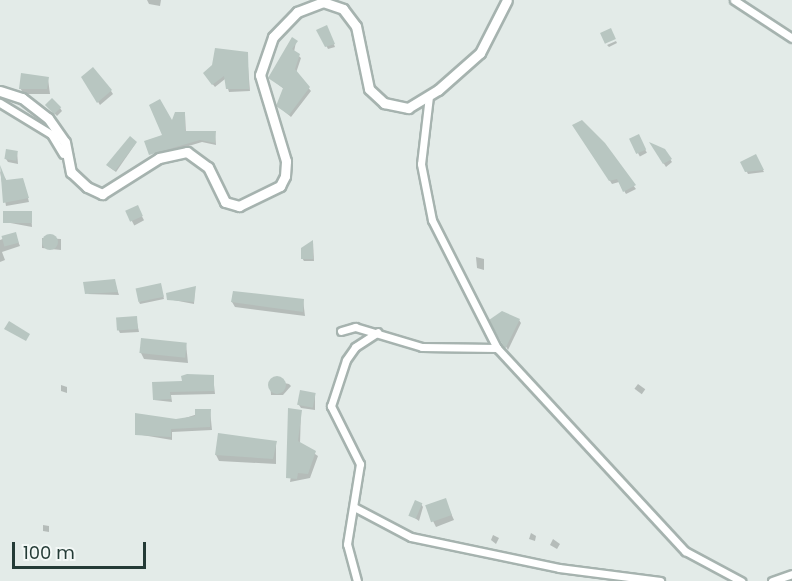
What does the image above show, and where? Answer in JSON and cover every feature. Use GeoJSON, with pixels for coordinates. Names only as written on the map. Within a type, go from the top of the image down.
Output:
{"type":"FeatureCollection","features":[{"type":"Feature","properties":{"kind":"street"},"geometry":{"type":"LineString","coordinates":[[0,103],[51,134],[71,172],[102,194],[159,158],[188,152],[200,156],[225,202],[239,206],[280,186],[286,161],[260,75],[273,37],[297,12],[323,2],[343,9],[356,26],[361,71],[384,103],[408,108],[429,96],[480,53],[507,0]]}},
{"type":"Feature","properties":{"kind":"street"},"geometry":{"type":"LineString","coordinates":[[734,0],[792,38]]}},
{"type":"Feature","properties":{"kind":"street"},"geometry":{"type":"LineString","coordinates":[[0,91],[21,98],[48,118],[65,142],[63,154]]}},
{"type":"Feature","properties":{"kind":"street"},"geometry":{"type":"LineString","coordinates":[[429,96],[420,164],[432,220],[497,348],[685,550],[741,581]]}},
{"type":"Feature","properties":{"kind":"street"},"geometry":{"type":"LineString","coordinates":[[341,332],[355,327],[422,347],[497,348]]}},
{"type":"Feature","properties":{"kind":"street"},"geometry":{"type":"LineString","coordinates":[[357,581],[347,544],[360,464],[332,398],[335,382],[355,347],[378,332]]}},
{"type":"Feature","properties":{"kind":"street"},"geometry":{"type":"LineString","coordinates":[[354,507],[411,537],[559,568],[660,581]]}},
{"type":"Feature","properties":{"kind":"street"},"geometry":{"type":"LineString","coordinates":[[772,581],[792,574]]}},
{"type":"Feature","properties":{"kind":"building"},"geometry":{"type":"Polygon","coordinates":[[[327,25],[335,44],[325,47],[316,30],[327,25]]]}},
{"type":"Feature","properties":{"kind":"building"},"geometry":{"type":"Polygon","coordinates":[[[611,28],[616,39],[605,44],[600,33],[611,28]]]}},
{"type":"Feature","properties":{"kind":"building"},"geometry":{"type":"Polygon","coordinates":[[[292,37],[298,41],[292,49],[300,54],[295,69],[310,87],[289,115],[276,106],[283,88],[268,78],[292,37]]]}},
{"type":"Feature","properties":{"kind":"building"},"geometry":{"type":"Polygon","coordinates":[[[215,48],[248,52],[249,89],[226,89],[224,76],[212,85],[203,73],[212,65],[215,48]]]}},
{"type":"Feature","properties":{"kind":"building"},"geometry":{"type":"Polygon","coordinates":[[[93,67],[112,90],[97,103],[81,77],[93,67]]]}},
{"type":"Feature","properties":{"kind":"building"},"geometry":{"type":"Polygon","coordinates":[[[21,73],[49,77],[47,89],[19,89],[21,73]]]}},
{"type":"Feature","properties":{"kind":"building"},"geometry":{"type":"Polygon","coordinates":[[[52,98],[61,107],[54,114],[45,105],[52,98]]]}},
{"type":"Feature","properties":{"kind":"building"},"geometry":{"type":"Polygon","coordinates":[[[160,99],[172,120],[175,112],[185,112],[185,131],[216,131],[215,143],[200,140],[149,155],[144,141],[162,135],[149,105],[160,99]]]}},
{"type":"Feature","properties":{"kind":"building"},"geometry":{"type":"Polygon","coordinates":[[[582,120],[605,143],[636,185],[623,192],[617,179],[609,181],[572,125],[582,120]]]}},
{"type":"Feature","properties":{"kind":"building"},"geometry":{"type":"Polygon","coordinates":[[[639,134],[646,149],[636,154],[629,139],[639,134]]]}},
{"type":"Feature","properties":{"kind":"building"},"geometry":{"type":"Polygon","coordinates":[[[130,136],[137,142],[115,171],[106,165],[130,136]]]}},
{"type":"Feature","properties":{"kind":"building"},"geometry":{"type":"Polygon","coordinates":[[[649,142],[665,149],[672,159],[663,164],[649,142]]]}},
{"type":"Feature","properties":{"kind":"building"},"geometry":{"type":"Polygon","coordinates":[[[6,149],[18,151],[16,161],[4,159],[6,149]]]}},
{"type":"Feature","properties":{"kind":"building"},"geometry":{"type":"Polygon","coordinates":[[[756,154],[764,170],[745,172],[740,162],[756,154]]]}},
{"type":"Feature","properties":{"kind":"building"},"geometry":{"type":"Polygon","coordinates":[[[0,165],[6,180],[23,178],[29,198],[3,203],[0,165]]]}},
{"type":"Feature","properties":{"kind":"building"},"geometry":{"type":"Polygon","coordinates":[[[138,205],[143,216],[130,222],[125,211],[138,205]]]}},
{"type":"Feature","properties":{"kind":"building"},"geometry":{"type":"Polygon","coordinates":[[[3,211],[32,211],[32,223],[3,223],[3,211]]]}},
{"type":"Feature","properties":{"kind":"building"},"geometry":{"type":"Polygon","coordinates":[[[16,232],[19,243],[4,247],[2,236],[16,232]]]}},
{"type":"Feature","properties":{"kind":"building"},"geometry":{"type":"Polygon","coordinates":[[[50,234],[56,236],[58,242],[56,248],[50,250],[44,248],[42,242],[44,236],[50,234]]]}},
{"type":"Feature","properties":{"kind":"building"},"geometry":{"type":"Polygon","coordinates":[[[313,240],[313,259],[301,259],[301,248],[313,240]]]}},
{"type":"Feature","properties":{"kind":"building"},"geometry":{"type":"Polygon","coordinates":[[[115,279],[118,292],[85,294],[83,282],[115,279]]]}},
{"type":"Feature","properties":{"kind":"building"},"geometry":{"type":"Polygon","coordinates":[[[161,283],[164,297],[138,302],[136,288],[161,283]]]}},
{"type":"Feature","properties":{"kind":"building"},"geometry":{"type":"Polygon","coordinates":[[[196,286],[194,302],[167,300],[166,293],[196,286]]]}},
{"type":"Feature","properties":{"kind":"building"},"geometry":{"type":"Polygon","coordinates":[[[233,291],[304,299],[303,312],[231,302],[233,291]]]}},
{"type":"Feature","properties":{"kind":"building"},"geometry":{"type":"Polygon","coordinates":[[[502,311],[520,319],[505,349],[489,320],[502,311]]]}},
{"type":"Feature","properties":{"kind":"building"},"geometry":{"type":"Polygon","coordinates":[[[137,316],[138,329],[117,330],[116,317],[137,316]]]}},
{"type":"Feature","properties":{"kind":"building"},"geometry":{"type":"Polygon","coordinates":[[[9,321],[30,334],[26,341],[4,329],[9,321]]]}},
{"type":"Feature","properties":{"kind":"building"},"geometry":{"type":"Polygon","coordinates":[[[141,338],[187,343],[185,358],[139,353],[141,338]]]}},
{"type":"Feature","properties":{"kind":"building"},"geometry":{"type":"Polygon","coordinates":[[[187,374],[214,375],[214,391],[170,392],[171,399],[153,400],[152,382],[182,381],[181,376],[187,374]]]}},
{"type":"Feature","properties":{"kind":"building"},"geometry":{"type":"Polygon","coordinates":[[[277,376],[283,379],[286,385],[283,391],[277,394],[271,391],[268,385],[271,379],[277,376]]]}},
{"type":"Feature","properties":{"kind":"building"},"geometry":{"type":"Polygon","coordinates":[[[300,390],[316,393],[313,408],[297,405],[300,390]]]}},
{"type":"Feature","properties":{"kind":"building"},"geometry":{"type":"Polygon","coordinates":[[[288,408],[302,410],[298,441],[316,451],[308,474],[298,473],[297,479],[286,478],[288,408]]]}},
{"type":"Feature","properties":{"kind":"building"},"geometry":{"type":"Polygon","coordinates":[[[195,409],[211,409],[210,427],[171,429],[171,437],[135,435],[135,413],[176,419],[195,416],[195,409]]]}},
{"type":"Feature","properties":{"kind":"building"},"geometry":{"type":"Polygon","coordinates":[[[218,433],[277,441],[273,459],[215,455],[218,433]]]}},
{"type":"Feature","properties":{"kind":"building"},"geometry":{"type":"Polygon","coordinates":[[[446,498],[452,515],[431,522],[425,505],[446,498]]]}},
{"type":"Feature","properties":{"kind":"building"},"geometry":{"type":"Polygon","coordinates":[[[415,500],[422,503],[416,519],[408,516],[415,500]]]}}]}
